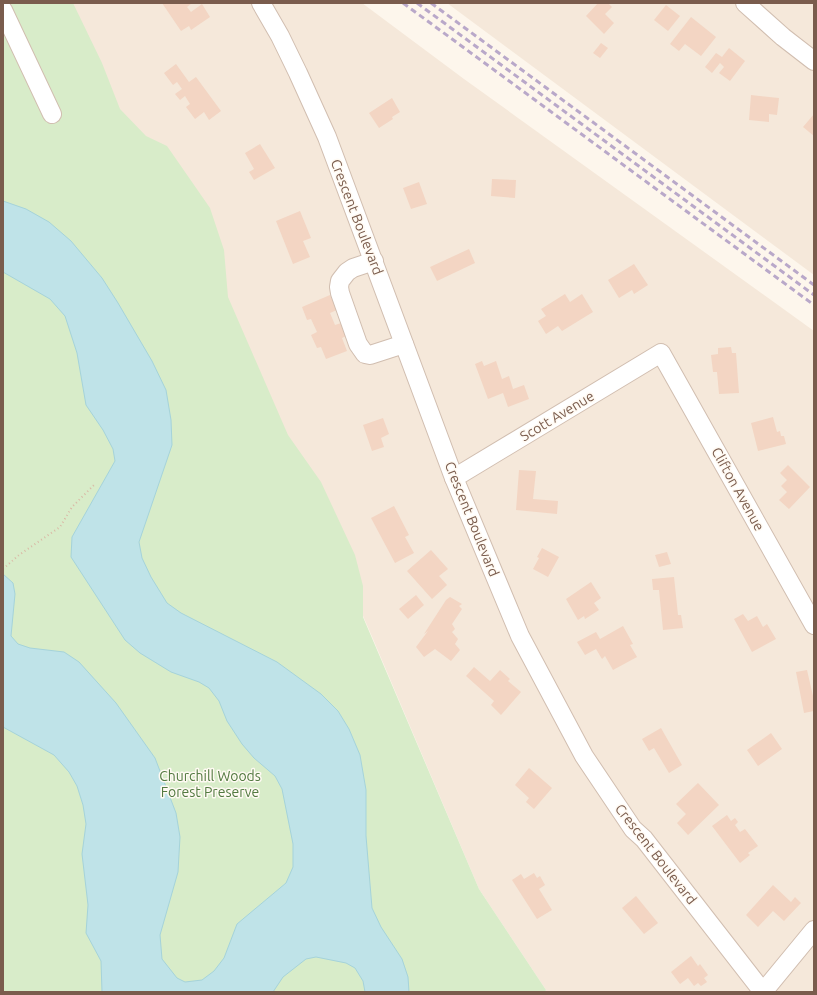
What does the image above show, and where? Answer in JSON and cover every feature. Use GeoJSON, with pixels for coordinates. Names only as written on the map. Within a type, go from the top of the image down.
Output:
{"type":"FeatureCollection","features":[{"type":"Feature","properties":{"kind":"street","name":"Crescent Boulevard"},"geometry":{"type":"LineString","coordinates":[[261,3],[280,36],[315,108],[374,261],[454,478],[520,636],[584,756],[633,829],[644,839],[763,992]]}},
{"type":"Feature","properties":{"kind":"street"},"geometry":{"type":"LineString","coordinates":[[745,3],[783,37],[814,61]]}},
{"type":"Feature","properties":{"kind":"street"},"geometry":{"type":"LineString","coordinates":[[3,10],[52,114]]}},
{"type":"Feature","properties":{"kind":"street"},"geometry":{"type":"LineString","coordinates":[[374,261],[353,268],[347,272],[340,281],[340,294],[355,337],[365,354],[370,355],[404,344]]}},
{"type":"Feature","properties":{"kind":"street","name":"Scott Avenue"},"geometry":{"type":"LineString","coordinates":[[454,478],[661,353]]}},
{"type":"Feature","properties":{"kind":"street","name":"Clifton Avenue"},"geometry":{"type":"LineString","coordinates":[[661,353],[814,625]]}},
{"type":"Feature","properties":{"kind":"street"},"geometry":{"type":"LineString","coordinates":[[763,992],[814,930]]}},
{"type":"Feature","properties":{"kind":"path"},"geometry":{"type":"LineString","coordinates":[[3,569],[19,555],[60,527],[72,508],[95,484]]}},
{"type":"Feature","properties":{"kind":"shaded area"},"geometry":{"type":"Polygon","coordinates":[[[43,3],[362,3],[464,79],[814,331],[814,992],[545,992],[546,990],[479,889],[373,639],[168,166],[143,174],[43,3]]]}},
{"type":"Feature","properties":{"kind":"shaded area"},"geometry":{"type":"Polygon","coordinates":[[[447,3],[814,3],[814,275],[447,3]]]}},
{"type":"Feature","properties":{"kind":"green space","name":"Churchill Woods Forest Preserve"},"geometry":{"type":"Polygon","coordinates":[[[3,3],[73,3],[102,63],[120,109],[146,136],[167,146],[210,208],[224,250],[228,297],[288,435],[321,482],[355,555],[363,586],[363,617],[479,889],[546,990],[545,992],[3,992],[3,3]]]}},
{"type":"Feature","properties":{"kind":"water"},"geometry":{"type":"Polygon","coordinates":[[[3,201],[26,209],[49,222],[71,241],[102,278],[118,303],[152,361],[166,390],[171,420],[172,445],[139,542],[142,558],[151,577],[167,603],[181,613],[277,662],[321,694],[338,711],[349,729],[360,755],[366,790],[366,836],[372,908],[381,927],[402,959],[408,977],[409,992],[365,992],[363,981],[355,968],[346,963],[316,957],[306,959],[283,977],[273,992],[102,992],[101,961],[86,933],[88,905],[82,854],[86,824],[83,805],[77,786],[69,772],[54,755],[3,727],[3,574],[13,583],[15,594],[11,636],[18,644],[30,648],[64,652],[79,662],[116,703],[155,758],[176,813],[180,837],[178,872],[160,935],[162,959],[177,978],[185,982],[202,980],[214,971],[224,958],[237,924],[286,883],[293,867],[293,844],[282,789],[275,776],[254,758],[242,744],[227,721],[219,701],[209,688],[199,682],[171,672],[140,653],[125,640],[71,557],[72,537],[115,461],[113,449],[103,430],[86,405],[77,353],[65,316],[50,299],[3,272],[3,201]]]}},
{"type":"Feature","properties":{"kind":"building"},"geometry":{"type":"Polygon","coordinates":[[[162,3],[192,3],[187,7],[191,12],[202,4],[210,17],[191,30],[189,26],[181,31],[162,3]]]}},
{"type":"Feature","properties":{"kind":"building"},"geometry":{"type":"Polygon","coordinates":[[[598,3],[608,3],[612,7],[605,14],[614,23],[604,34],[586,16],[598,3]]]}},
{"type":"Feature","properties":{"kind":"building"},"geometry":{"type":"Polygon","coordinates":[[[666,5],[680,16],[668,31],[654,20],[666,5]]]}},
{"type":"Feature","properties":{"kind":"building"},"geometry":{"type":"Polygon","coordinates":[[[691,17],[716,37],[701,56],[685,44],[679,51],[670,44],[691,17]]]}},
{"type":"Feature","properties":{"kind":"building"},"geometry":{"type":"Polygon","coordinates":[[[601,43],[608,48],[600,58],[593,53],[601,43]]]}},
{"type":"Feature","properties":{"kind":"building"},"geometry":{"type":"Polygon","coordinates":[[[729,48],[745,61],[730,81],[719,73],[724,67],[720,63],[712,73],[705,67],[716,53],[722,57],[729,48]]]}},
{"type":"Feature","properties":{"kind":"building"},"geometry":{"type":"Polygon","coordinates":[[[176,64],[189,82],[196,77],[221,111],[209,120],[204,112],[195,119],[186,107],[190,104],[185,96],[180,100],[175,94],[182,89],[177,82],[173,85],[164,73],[176,64]]]}},
{"type":"Feature","properties":{"kind":"building"},"geometry":{"type":"Polygon","coordinates":[[[751,95],[779,98],[777,115],[769,114],[769,122],[749,120],[751,95]]]}},
{"type":"Feature","properties":{"kind":"building"},"geometry":{"type":"Polygon","coordinates":[[[392,98],[400,112],[392,117],[393,119],[379,128],[369,113],[392,98]]]}},
{"type":"Feature","properties":{"kind":"building"},"geometry":{"type":"Polygon","coordinates":[[[814,114],[814,136],[803,127],[814,114]]]}},
{"type":"Feature","properties":{"kind":"building"},"geometry":{"type":"Polygon","coordinates":[[[260,144],[275,168],[254,180],[249,172],[254,169],[245,153],[260,144]]]}},
{"type":"Feature","properties":{"kind":"building"},"geometry":{"type":"Polygon","coordinates":[[[492,179],[516,180],[515,198],[491,196],[492,179]]]}},
{"type":"Feature","properties":{"kind":"building"},"geometry":{"type":"Polygon","coordinates":[[[419,182],[427,204],[411,209],[403,188],[419,182]]]}},
{"type":"Feature","properties":{"kind":"building"},"geometry":{"type":"Polygon","coordinates":[[[300,211],[311,238],[303,241],[310,257],[293,264],[276,221],[300,211]]]}},
{"type":"Feature","properties":{"kind":"building"},"geometry":{"type":"Polygon","coordinates":[[[469,249],[475,263],[437,281],[430,267],[469,249]]]}},
{"type":"Feature","properties":{"kind":"building"},"geometry":{"type":"Polygon","coordinates":[[[634,264],[648,285],[634,294],[632,290],[619,298],[608,280],[634,264]]]}},
{"type":"Feature","properties":{"kind":"building"},"geometry":{"type":"Polygon","coordinates":[[[565,294],[570,302],[582,294],[593,312],[562,331],[558,326],[546,334],[538,321],[546,316],[541,309],[565,294]]]}},
{"type":"Feature","properties":{"kind":"building"},"geometry":{"type":"Polygon","coordinates":[[[330,295],[337,310],[330,313],[335,325],[341,323],[346,336],[342,338],[347,351],[326,359],[321,347],[317,348],[311,335],[317,332],[311,319],[307,320],[302,307],[330,295]]]}},
{"type":"Feature","properties":{"kind":"building"},"geometry":{"type":"Polygon","coordinates":[[[731,347],[732,353],[736,353],[739,393],[719,394],[717,372],[713,372],[711,355],[718,354],[718,348],[731,347]]]}},
{"type":"Feature","properties":{"kind":"building"},"geometry":{"type":"Polygon","coordinates":[[[482,361],[484,366],[496,361],[502,379],[509,376],[513,389],[524,385],[529,399],[508,407],[503,393],[488,399],[475,364],[482,361]]]}},
{"type":"Feature","properties":{"kind":"building"},"geometry":{"type":"Polygon","coordinates":[[[773,417],[777,432],[780,431],[781,436],[784,436],[786,444],[758,451],[751,423],[773,417]]]}},
{"type":"Feature","properties":{"kind":"building"},"geometry":{"type":"Polygon","coordinates":[[[383,418],[389,434],[381,438],[384,447],[372,451],[363,425],[383,418]]]}},
{"type":"Feature","properties":{"kind":"building"},"geometry":{"type":"Polygon","coordinates":[[[788,465],[810,487],[789,509],[779,500],[787,492],[781,486],[787,480],[780,473],[788,465]]]}},
{"type":"Feature","properties":{"kind":"building"},"geometry":{"type":"Polygon","coordinates":[[[519,470],[536,471],[533,499],[558,501],[557,514],[516,510],[519,470]]]}},
{"type":"Feature","properties":{"kind":"building"},"geometry":{"type":"Polygon","coordinates":[[[394,506],[409,535],[405,537],[414,553],[395,563],[371,518],[394,506]]]}},
{"type":"Feature","properties":{"kind":"building"},"geometry":{"type":"Polygon","coordinates":[[[542,548],[559,557],[548,577],[533,569],[542,548]]]}},
{"type":"Feature","properties":{"kind":"building"},"geometry":{"type":"Polygon","coordinates":[[[431,550],[448,569],[439,576],[447,585],[432,599],[407,571],[431,550]]]}},
{"type":"Feature","properties":{"kind":"building"},"geometry":{"type":"Polygon","coordinates":[[[667,552],[671,564],[659,567],[655,555],[667,552]]]}},
{"type":"Feature","properties":{"kind":"building"},"geometry":{"type":"Polygon","coordinates":[[[674,577],[678,615],[681,615],[683,628],[663,630],[659,590],[653,590],[652,579],[674,577]]]}},
{"type":"Feature","properties":{"kind":"building"},"geometry":{"type":"Polygon","coordinates":[[[591,582],[601,598],[594,603],[599,610],[585,619],[584,616],[578,620],[566,599],[591,582]]]}},
{"type":"Feature","properties":{"kind":"building"},"geometry":{"type":"Polygon","coordinates":[[[416,595],[424,605],[408,619],[399,609],[416,595]]]}},
{"type":"Feature","properties":{"kind":"building"},"geometry":{"type":"Polygon","coordinates":[[[450,597],[462,604],[459,606],[462,609],[452,624],[455,629],[452,632],[458,639],[455,644],[460,650],[451,661],[435,649],[424,657],[416,647],[428,631],[424,634],[446,600],[450,597]]]}},
{"type":"Feature","properties":{"kind":"building"},"geometry":{"type":"Polygon","coordinates":[[[743,614],[748,621],[757,616],[763,627],[767,624],[776,639],[752,652],[734,619],[743,614]]]}},
{"type":"Feature","properties":{"kind":"building"},"geometry":{"type":"Polygon","coordinates":[[[623,626],[633,644],[630,645],[637,657],[613,670],[605,656],[602,659],[596,649],[585,655],[577,642],[596,632],[600,639],[623,626]]]}},
{"type":"Feature","properties":{"kind":"building"},"geometry":{"type":"Polygon","coordinates":[[[474,667],[490,681],[500,670],[510,679],[508,681],[521,692],[501,715],[491,705],[494,701],[466,676],[474,667]]]}},
{"type":"Feature","properties":{"kind":"building"},"geometry":{"type":"Polygon","coordinates":[[[807,670],[814,696],[814,711],[804,713],[796,672],[807,670]]]}},
{"type":"Feature","properties":{"kind":"building"},"geometry":{"type":"Polygon","coordinates":[[[661,728],[682,765],[669,773],[654,748],[649,751],[642,739],[661,728]]]}},
{"type":"Feature","properties":{"kind":"building"},"geometry":{"type":"Polygon","coordinates":[[[771,733],[782,749],[758,766],[747,750],[771,733]]]}},
{"type":"Feature","properties":{"kind":"building"},"geometry":{"type":"Polygon","coordinates":[[[529,768],[552,788],[534,809],[526,802],[529,798],[515,785],[529,768]]]}},
{"type":"Feature","properties":{"kind":"building"},"geometry":{"type":"Polygon","coordinates":[[[698,783],[719,805],[688,835],[677,823],[686,814],[676,804],[698,783]]]}},
{"type":"Feature","properties":{"kind":"building"},"geometry":{"type":"Polygon","coordinates":[[[727,815],[731,821],[735,818],[738,822],[735,825],[740,832],[745,829],[758,846],[748,853],[750,855],[740,863],[712,826],[727,815]]]}},
{"type":"Feature","properties":{"kind":"building"},"geometry":{"type":"Polygon","coordinates":[[[534,873],[537,878],[540,876],[545,885],[539,889],[552,910],[537,919],[512,880],[521,874],[524,879],[534,873]]]}},
{"type":"Feature","properties":{"kind":"building"},"geometry":{"type":"Polygon","coordinates":[[[773,885],[791,902],[795,897],[801,903],[784,921],[773,911],[758,927],[746,915],[773,885]]]}},
{"type":"Feature","properties":{"kind":"building"},"geometry":{"type":"Polygon","coordinates":[[[636,896],[658,923],[644,934],[622,908],[636,896]]]}},
{"type":"Feature","properties":{"kind":"building"},"geometry":{"type":"Polygon","coordinates":[[[691,956],[698,966],[700,964],[708,975],[704,978],[707,982],[701,986],[698,983],[694,986],[688,978],[680,984],[671,972],[691,956]]]}},
{"type":"Feature","properties":{"kind":"railway"},"geometry":{"type":"LineString","coordinates":[[403,3],[814,305]]}},
{"type":"Feature","properties":{"kind":"railway"},"geometry":{"type":"LineString","coordinates":[[417,3],[814,295]]}},
{"type":"Feature","properties":{"kind":"railway"},"geometry":{"type":"LineString","coordinates":[[431,3],[814,285]]}}]}
